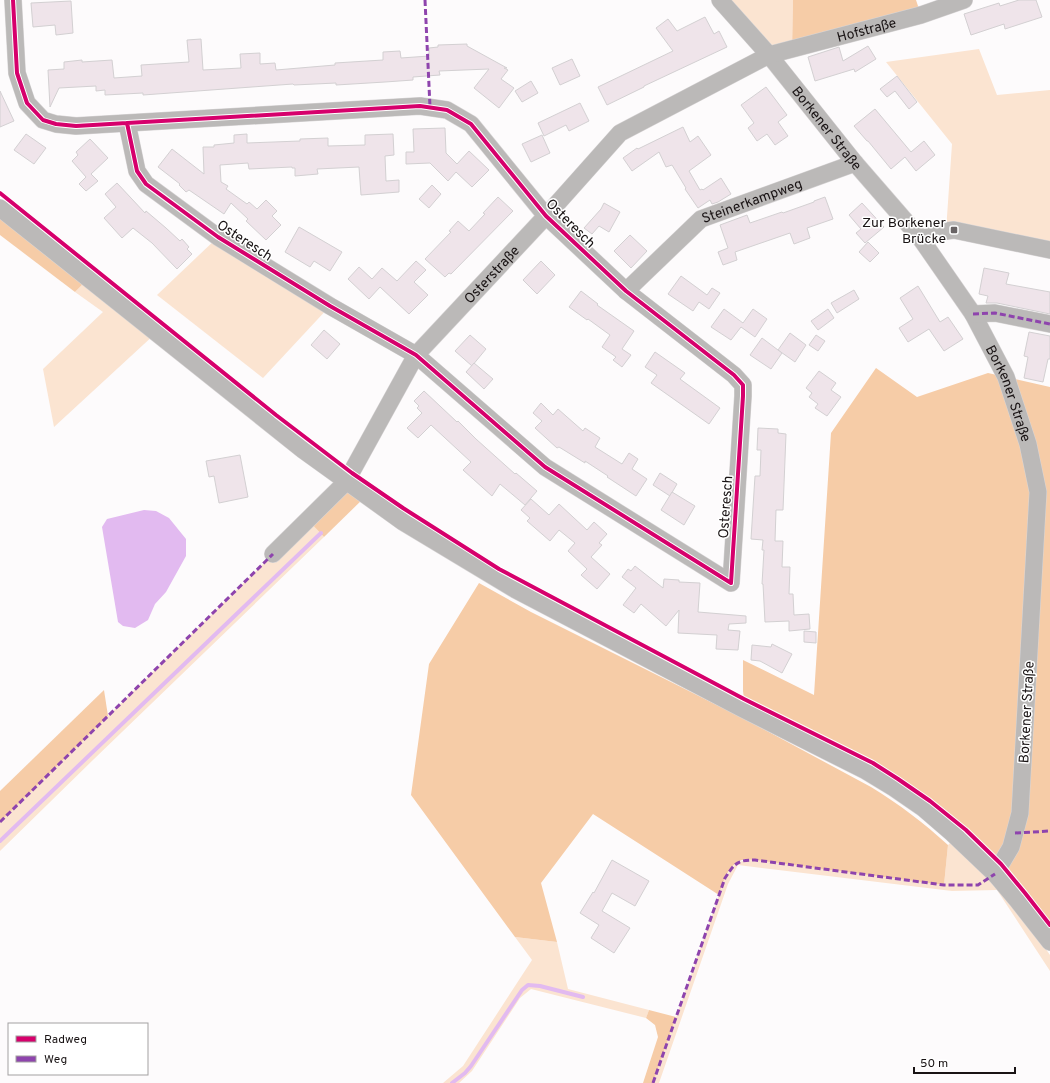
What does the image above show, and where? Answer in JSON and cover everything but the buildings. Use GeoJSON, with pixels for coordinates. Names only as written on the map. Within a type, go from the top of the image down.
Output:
{"type":"FeatureCollection","features":[{"type":"Feature","properties":{"kind":"street","name":"Osteresch"},"geometry":{"type":"LineString","coordinates":[[13,0],[17,73],[27,104],[43,120],[56,124],[76,126],[127,124],[420,106],[447,110],[472,124],[546,216],[626,291],[734,374],[743,386],[744,396],[731,583],[545,467],[416,355],[330,306],[218,237],[146,184],[137,171],[127,124]]}},
{"type":"Feature","properties":{"kind":"street","name":"Borkener Straße"},"geometry":{"type":"LineString","coordinates":[[720,0],[768,55],[855,163],[921,239],[973,314],[1006,377],[1028,444],[1038,492],[1020,813],[1011,847],[995,874]]}},
{"type":"Feature","properties":{"kind":"street","name":"Hofstraße"},"geometry":{"type":"LineString","coordinates":[[768,55],[921,15],[964,0]]}},
{"type":"Feature","properties":{"kind":"street","name":"Osterstraße"},"geometry":{"type":"LineString","coordinates":[[273,554],[346,482],[416,355],[546,216],[620,133],[768,55]]}},
{"type":"Feature","properties":{"kind":"street","name":"Steinerkampweg"},"geometry":{"type":"LineString","coordinates":[[626,291],[701,219],[855,163]]}},
{"type":"Feature","properties":{"kind":"street"},"geometry":{"type":"LineString","coordinates":[[0,208],[303,450],[403,522],[516,590],[743,709],[866,771],[894,788],[922,808],[952,833],[995,874],[1050,942]]}},
{"type":"Feature","properties":{"kind":"street"},"geometry":{"type":"LineString","coordinates":[[921,239],[954,230],[1050,250]]}},
{"type":"Feature","properties":{"kind":"street"},"geometry":{"type":"LineString","coordinates":[[973,314],[995,313],[1050,324]]}},
{"type":"Feature","properties":{"kind":"shaded area"},"geometry":{"type":"Polygon","coordinates":[[[720,0],[793,0],[792,49],[769,55],[720,0]]]}},
{"type":"Feature","properties":{"kind":"shaded area"},"geometry":{"type":"Polygon","coordinates":[[[793,0],[916,0],[921,15],[792,49],[793,0]]]}},
{"type":"Feature","properties":{"kind":"shaded area"},"geometry":{"type":"Polygon","coordinates":[[[979,49],[997,95],[1050,90],[1050,250],[946,231],[952,144],[886,62],[979,49]]]}},
{"type":"Feature","properties":{"kind":"shaded area"},"geometry":{"type":"Polygon","coordinates":[[[0,218],[84,283],[75,292],[0,235],[0,218]]]}},
{"type":"Feature","properties":{"kind":"shaded area"},"geometry":{"type":"Polygon","coordinates":[[[218,237],[330,306],[263,378],[157,295],[218,237]]]}},
{"type":"Feature","properties":{"kind":"shaded area"},"geometry":{"type":"Polygon","coordinates":[[[84,283],[156,333],[54,427],[43,369],[103,312],[75,292],[84,283]]]}},
{"type":"Feature","properties":{"kind":"shaded area"},"geometry":{"type":"Polygon","coordinates":[[[876,368],[917,397],[988,373],[1050,387],[1050,925],[1001,864],[966,830],[930,801],[873,763],[744,699],[743,660],[814,695],[831,433],[876,368]]]}},
{"type":"Feature","properties":{"kind":"shaded area"},"geometry":{"type":"Polygon","coordinates":[[[346,482],[366,496],[324,537],[308,520],[346,482]]]}},
{"type":"Feature","properties":{"kind":"shaded area"},"geometry":{"type":"Polygon","coordinates":[[[144,510],[156,511],[169,518],[186,539],[186,556],[166,592],[155,604],[148,620],[135,628],[123,626],[118,622],[102,527],[107,519],[144,510]]]}},
{"type":"Feature","properties":{"kind":"shaded area"},"geometry":{"type":"Polygon","coordinates":[[[308,520],[324,537],[0,851],[0,822],[308,520]]]}},
{"type":"Feature","properties":{"kind":"shaded area"},"geometry":{"type":"Polygon","coordinates":[[[479,583],[531,612],[741,717],[881,793],[911,814],[948,845],[944,885],[755,860],[742,860],[737,862],[730,870],[724,880],[719,895],[593,814],[541,883],[557,942],[515,937],[411,795],[429,664],[479,583]]]}},
{"type":"Feature","properties":{"kind":"shaded area"},"geometry":{"type":"Polygon","coordinates":[[[104,690],[108,716],[0,822],[0,791],[104,690]]]}},
{"type":"Feature","properties":{"kind":"shaded area"},"geometry":{"type":"Polygon","coordinates":[[[953,840],[970,857],[1041,942],[1050,955],[1050,971],[997,890],[952,891],[738,865],[728,884],[659,1083],[653,1083],[725,878],[737,863],[755,860],[944,885],[948,845],[953,840]]]}},
{"type":"Feature","properties":{"kind":"shaded area"},"geometry":{"type":"Polygon","coordinates":[[[515,937],[557,942],[568,989],[649,1010],[646,1018],[531,989],[520,998],[472,1071],[459,1083],[443,1083],[463,1066],[532,960],[515,937]]]}},
{"type":"Feature","properties":{"kind":"shaded area"},"geometry":{"type":"Polygon","coordinates":[[[649,1010],[676,1017],[653,1083],[643,1083],[658,1037],[655,1025],[646,1018],[649,1010]]]}},
{"type":"Feature","properties":{"kind":"waterway"},"geometry":{"type":"LineString","coordinates":[[0,841],[321,533]]}},
{"type":"Feature","properties":{"kind":"waterway"},"geometry":{"type":"LineString","coordinates":[[452,1083],[465,1073],[471,1066],[522,990],[528,985],[540,986],[583,997]]}},
{"type":"Feature","properties":{"kind":"marked path"},"geometry":{"type":"LineString","coordinates":[[425,0],[430,107]]}},
{"type":"Feature","properties":{"kind":"marked path"},"geometry":{"type":"LineString","coordinates":[[973,314],[995,313],[1050,324]]}},
{"type":"Feature","properties":{"kind":"marked path"},"geometry":{"type":"LineString","coordinates":[[0,822],[273,554]]}},
{"type":"Feature","properties":{"kind":"marked path"},"geometry":{"type":"LineString","coordinates":[[1015,833],[1050,831]]}},
{"type":"Feature","properties":{"kind":"marked path"},"geometry":{"type":"LineString","coordinates":[[653,1083],[725,878],[737,863],[755,860],[944,885],[978,885],[995,874]]}},
{"type":"Feature","properties":{"kind":"cycle path"},"geometry":{"type":"LineString","coordinates":[[13,0],[17,73],[27,103],[43,120],[56,124],[76,126],[127,123],[420,106],[447,110],[471,124],[546,216],[626,291],[734,375],[743,385],[731,583],[545,467],[416,355],[330,306],[218,237],[146,184],[137,171],[127,123]]}},
{"type":"Feature","properties":{"kind":"cycle path"},"geometry":{"type":"LineString","coordinates":[[0,193],[276,415],[352,473],[403,508],[499,569],[744,699],[873,763],[930,801],[966,830],[1001,864],[1050,925]]}},
{"type":"Feature","properties":{"kind":"place","name":"Zur Borkener Brücke"},"geometry":{"type":"Point","coordinates":[954,230]}}]}
